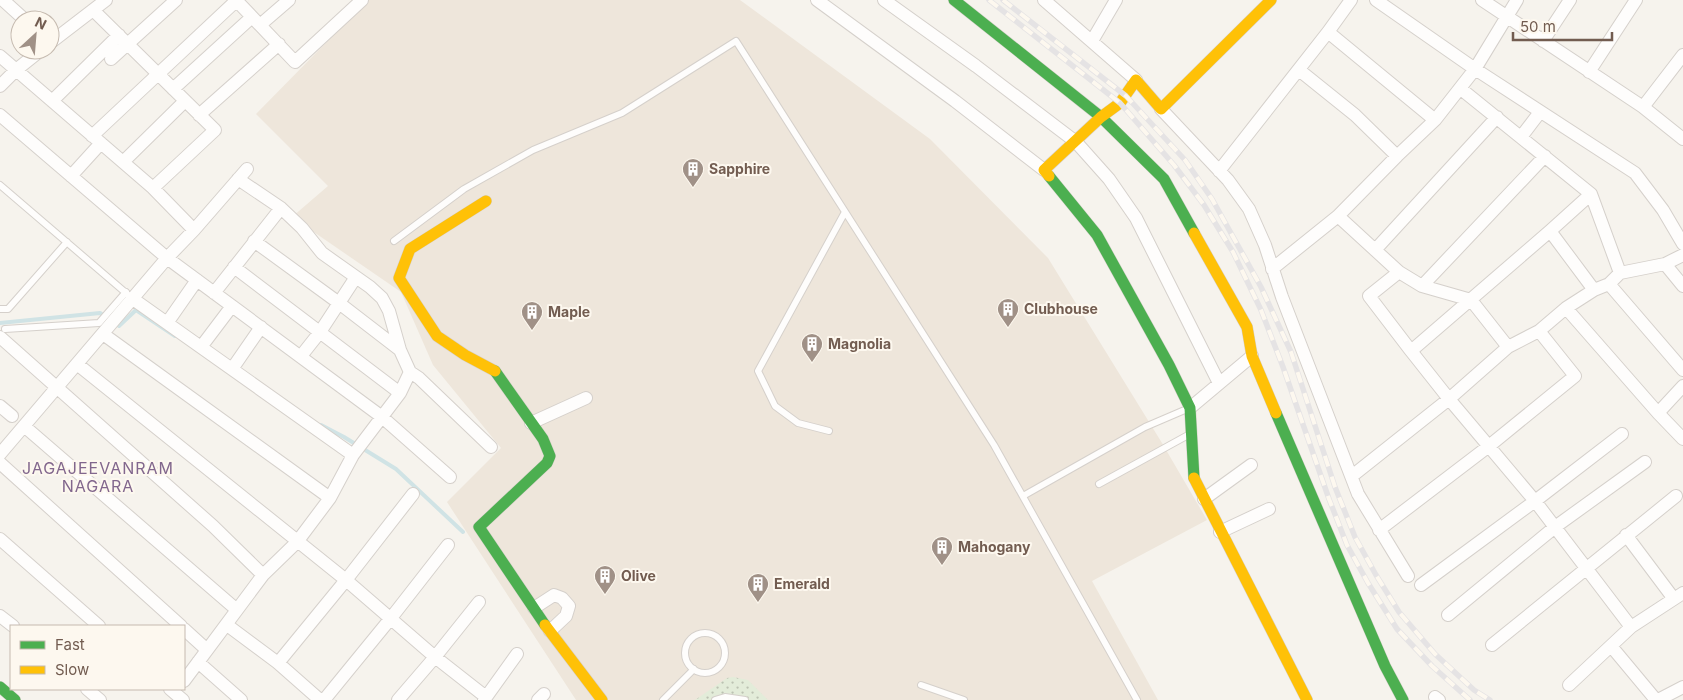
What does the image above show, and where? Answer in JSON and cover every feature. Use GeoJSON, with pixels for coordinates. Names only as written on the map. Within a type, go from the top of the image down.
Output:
{"type":"FeatureCollection","features":[{"type":"Feature","properties":{"kind":"street"},"geometry":{"type":"LineString","coordinates":[[3,0],[14,10]]}},
{"type":"Feature","properties":{"kind":"street"},"geometry":{"type":"LineString","coordinates":[[60,35],[106,0]]}},
{"type":"Feature","properties":{"kind":"street"},"geometry":{"type":"LineString","coordinates":[[52,100],[124,39],[176,0]]}},
{"type":"Feature","properties":{"kind":"street"},"geometry":{"type":"LineString","coordinates":[[71,176],[97,140],[158,74],[237,0],[295,62],[362,0]]}},
{"type":"Feature","properties":{"kind":"street"},"geometry":{"type":"LineString","coordinates":[[173,89],[256,21],[289,0]]}},
{"type":"Feature","properties":{"kind":"street"},"geometry":{"type":"LineString","coordinates":[[817,0],[955,101],[1044,170],[1097,235],[1164,356],[1190,408],[1194,480],[1308,700]]}},
{"type":"Feature","properties":{"kind":"street"},"geometry":{"type":"LineString","coordinates":[[884,0],[976,66],[1076,142],[1109,178],[1136,218],[1219,383]]}},
{"type":"Feature","properties":{"kind":"street"},"geometry":{"type":"LineString","coordinates":[[954,0],[1102,117],[1164,179],[1246,328],[1252,356],[1385,666],[1403,700]]}},
{"type":"Feature","properties":{"kind":"street"},"geometry":{"type":"LineString","coordinates":[[1044,0],[1136,80],[1228,180],[1249,210],[1265,245],[1296,335],[1358,494],[1408,576]]}},
{"type":"Feature","properties":{"kind":"street"},"geometry":{"type":"LineString","coordinates":[[1092,41],[1116,0]]}},
{"type":"Feature","properties":{"kind":"street"},"geometry":{"type":"LineString","coordinates":[[1161,109],[1272,0]]}},
{"type":"Feature","properties":{"kind":"street"},"geometry":{"type":"LineString","coordinates":[[1219,171],[1299,70],[1351,0]]}},
{"type":"Feature","properties":{"kind":"street"},"geometry":{"type":"LineString","coordinates":[[1376,0],[1475,69],[1636,173],[1663,210],[1683,244]]}},
{"type":"Feature","properties":{"kind":"street"},"geometry":{"type":"LineString","coordinates":[[1482,0],[1643,107],[1683,139]]}},
{"type":"Feature","properties":{"kind":"street"},"geometry":{"type":"LineString","coordinates":[[1272,269],[1338,216],[1397,156],[1436,120],[1475,69],[1517,0]]}},
{"type":"Feature","properties":{"kind":"street"},"geometry":{"type":"LineString","coordinates":[[1543,41],[1570,0]]}},
{"type":"Feature","properties":{"kind":"street"},"geometry":{"type":"LineString","coordinates":[[1589,72],[1636,0]]}},
{"type":"Feature","properties":{"kind":"street"},"geometry":{"type":"LineString","coordinates":[[93,10],[215,130],[153,188]]}},
{"type":"Feature","properties":{"kind":"street"},"geometry":{"type":"LineString","coordinates":[[1328,32],[1436,120]]}},
{"type":"Feature","properties":{"kind":"street"},"geometry":{"type":"LineString","coordinates":[[112,59],[124,39]]}},
{"type":"Feature","properties":{"kind":"street"},"geometry":{"type":"LineString","coordinates":[[199,114],[278,44]]}},
{"type":"Feature","properties":{"kind":"street"},"geometry":{"type":"LineString","coordinates":[[1643,107],[1683,55]]}},
{"type":"Feature","properties":{"kind":"street"},"geometry":{"type":"LineString","coordinates":[[0,56],[153,188],[194,230]]}},
{"type":"Feature","properties":{"kind":"street"},"geometry":{"type":"LineString","coordinates":[[0,86],[29,60]]}},
{"type":"Feature","properties":{"kind":"street"},"geometry":{"type":"LineString","coordinates":[[1299,70],[1355,115],[1397,156]]}},
{"type":"Feature","properties":{"kind":"street"},"geometry":{"type":"LineString","coordinates":[[1044,170],[1120,103],[1136,80]]}},
{"type":"Feature","properties":{"kind":"street"},"geometry":{"type":"LineString","coordinates":[[1460,90],[1591,194],[1620,273]]}},
{"type":"Feature","properties":{"kind":"street"},"geometry":{"type":"LineString","coordinates":[[123,162],[186,101]]}},
{"type":"Feature","properties":{"kind":"street"},"geometry":{"type":"LineString","coordinates":[[1521,137],[1540,112]]}},
{"type":"Feature","properties":{"kind":"street"},"geometry":{"type":"LineString","coordinates":[[0,115],[167,258],[382,417],[450,477]]}},
{"type":"Feature","properties":{"kind":"street"},"geometry":{"type":"LineString","coordinates":[[1375,250],[1497,118]]}},
{"type":"Feature","properties":{"kind":"street"},"geometry":{"type":"LineString","coordinates":[[1422,286],[1545,156]]}},
{"type":"Feature","properties":{"kind":"street"},"geometry":{"type":"LineString","coordinates":[[0,454],[77,364],[130,295],[194,230],[242,174],[302,228],[322,253],[382,298],[389,312],[400,350],[410,372],[419,378],[491,448]]}},
{"type":"Feature","properties":{"kind":"street"},"geometry":{"type":"LineString","coordinates":[[1411,351],[1591,194]]}},
{"type":"Feature","properties":{"kind":"street"},"geometry":{"type":"LineString","coordinates":[[486,201],[410,249],[400,278],[437,336],[465,355],[495,371],[543,439],[550,456],[547,463],[479,526],[550,631],[602,700]]}},
{"type":"Feature","properties":{"kind":"street"},"geometry":{"type":"LineString","coordinates":[[214,293],[280,208]]}},
{"type":"Feature","properties":{"kind":"street"},"geometry":{"type":"LineString","coordinates":[[1338,216],[1399,272],[1422,286],[1471,300],[1508,347]]}},
{"type":"Feature","properties":{"kind":"street"},"geometry":{"type":"LineString","coordinates":[[1550,231],[1594,290]]}},
{"type":"Feature","properties":{"kind":"street"},"geometry":{"type":"LineString","coordinates":[[254,241],[400,350]]}},
{"type":"Feature","properties":{"kind":"street"},"geometry":{"type":"LineString","coordinates":[[1352,476],[1449,399],[1508,347],[1539,331],[1566,308],[1594,290],[1609,284],[1620,273],[1664,264],[1683,255]]}},
{"type":"Feature","properties":{"kind":"street"},"geometry":{"type":"LineString","coordinates":[[1664,264],[1683,286]]}},
{"type":"Feature","properties":{"kind":"street"},"geometry":{"type":"LineString","coordinates":[[234,267],[400,393]]}},
{"type":"Feature","properties":{"kind":"street"},"geometry":{"type":"LineString","coordinates":[[1399,272],[1369,296],[1449,399],[1535,501],[1631,628]]}},
{"type":"Feature","properties":{"kind":"street"},"geometry":{"type":"LineString","coordinates":[[301,356],[320,332],[356,277]]}},
{"type":"Feature","properties":{"kind":"street"},"geometry":{"type":"LineString","coordinates":[[167,323],[197,280]]}},
{"type":"Feature","properties":{"kind":"street"},"geometry":{"type":"LineString","coordinates":[[1609,284],[1683,370]]}},
{"type":"Feature","properties":{"kind":"street"},"geometry":{"type":"LineString","coordinates":[[130,295],[307,423],[357,450]]}},
{"type":"Feature","properties":{"kind":"street"},"geometry":{"type":"LineString","coordinates":[[201,347],[232,306]]}},
{"type":"Feature","properties":{"kind":"street"},"geometry":{"type":"LineString","coordinates":[[1566,308],[1683,439]]}},
{"type":"Feature","properties":{"kind":"street"},"geometry":{"type":"LineString","coordinates":[[108,322],[330,498]]}},
{"type":"Feature","properties":{"kind":"street"},"geometry":{"type":"LineString","coordinates":[[232,369],[262,327]]}},
{"type":"Feature","properties":{"kind":"street"},"geometry":{"type":"LineString","coordinates":[[1380,530],[1489,446],[1575,376],[1539,331]]}},
{"type":"Feature","properties":{"kind":"street"},"geometry":{"type":"LineString","coordinates":[[2,333],[57,386],[213,526],[263,575]]}},
{"type":"Feature","properties":{"kind":"street"},"geometry":{"type":"LineString","coordinates":[[1190,408],[1252,356]]}},
{"type":"Feature","properties":{"kind":"street"},"geometry":{"type":"LineString","coordinates":[[77,364],[346,580],[485,698],[517,654]]}},
{"type":"Feature","properties":{"kind":"street"},"geometry":{"type":"LineString","coordinates":[[185,680],[263,575],[298,542],[330,498],[357,450],[400,393],[410,372]]}},
{"type":"Feature","properties":{"kind":"street"},"geometry":{"type":"LineString","coordinates":[[1658,413],[1683,386]]}},
{"type":"Feature","properties":{"kind":"street"},"geometry":{"type":"LineString","coordinates":[[531,422],[586,398]]}},
{"type":"Feature","properties":{"kind":"street"},"geometry":{"type":"LineString","coordinates":[[0,406],[12,416]]}},
{"type":"Feature","properties":{"kind":"street"},"geometry":{"type":"LineString","coordinates":[[24,426],[237,610]]}},
{"type":"Feature","properties":{"kind":"street"},"geometry":{"type":"LineString","coordinates":[[1420,585],[1535,501],[1622,434]]}},
{"type":"Feature","properties":{"kind":"street"},"geometry":{"type":"LineString","coordinates":[[1448,615],[1555,527],[1645,462]]}},
{"type":"Feature","properties":{"kind":"street"},"geometry":{"type":"LineString","coordinates":[[0,463],[180,625]]}},
{"type":"Feature","properties":{"kind":"street"},"geometry":{"type":"LineString","coordinates":[[1204,499],[1251,464]]}},
{"type":"Feature","properties":{"kind":"street"},"geometry":{"type":"LineString","coordinates":[[278,663],[413,494]]}},
{"type":"Feature","properties":{"kind":"street"},"geometry":{"type":"LineString","coordinates":[[1492,645],[1676,496]]}},
{"type":"Feature","properties":{"kind":"street"},"geometry":{"type":"LineString","coordinates":[[1220,532],[1270,508]]}},
{"type":"Feature","properties":{"kind":"street"},"geometry":{"type":"LineString","coordinates":[[1569,685],[1631,628],[1678,596],[1626,535]]}},
{"type":"Feature","properties":{"kind":"street"},"geometry":{"type":"LineString","coordinates":[[0,539],[98,625]]}},
{"type":"Feature","properties":{"kind":"street"},"geometry":{"type":"LineString","coordinates":[[324,700],[448,545]]}},
{"type":"Feature","properties":{"kind":"street"},"geometry":{"type":"LineString","coordinates":[[534,608],[554,594],[562,598],[569,606],[566,616],[550,631]]}},
{"type":"Feature","properties":{"kind":"street"},"geometry":{"type":"LineString","coordinates":[[398,700],[478,602]]}},
{"type":"Feature","properties":{"kind":"street"},"geometry":{"type":"LineString","coordinates":[[0,616],[12,625]]}},
{"type":"Feature","properties":{"kind":"street"},"geometry":{"type":"LineString","coordinates":[[227,625],[278,663],[320,700]]}},
{"type":"Feature","properties":{"kind":"street"},"geometry":{"type":"LineString","coordinates":[[185,630],[207,650]]}},
{"type":"Feature","properties":{"kind":"street"},"geometry":{"type":"LineString","coordinates":[[1611,646],[1662,699],[1683,687]]}},
{"type":"Feature","properties":{"kind":"street"},"geometry":{"type":"LineString","coordinates":[[198,662],[241,700]]}},
{"type":"Feature","properties":{"kind":"street"},"geometry":{"type":"LineString","coordinates":[[0,686],[16,700]]}},
{"type":"Feature","properties":{"kind":"street"},"geometry":{"type":"LineString","coordinates":[[88,690],[100,700]]}},
{"type":"Feature","properties":{"kind":"lane"},"geometry":{"type":"LineString","coordinates":[[394,241],[464,189],[533,150],[622,113],[736,41],[994,445],[1137,700]]}},
{"type":"Feature","properties":{"kind":"lane"},"geometry":{"type":"LineString","coordinates":[[0,185],[130,295]]}},
{"type":"Feature","properties":{"kind":"lane"},"geometry":{"type":"LineString","coordinates":[[829,431],[798,423],[775,406],[758,371],[845,212]]}},
{"type":"Feature","properties":{"kind":"lane"},"geometry":{"type":"LineString","coordinates":[[0,309],[8,309],[67,242]]}},
{"type":"Feature","properties":{"kind":"lane"},"geometry":{"type":"LineString","coordinates":[[2,333],[108,322]]}},
{"type":"Feature","properties":{"kind":"lane"},"geometry":{"type":"LineString","coordinates":[[1023,496],[1145,427],[1190,408]]}},
{"type":"Feature","properties":{"kind":"lane"},"geometry":{"type":"LineString","coordinates":[[1100,484],[1191,434]]}},
{"type":"Feature","properties":{"kind":"lane"},"geometry":{"type":"LineString","coordinates":[[700,633],[712,634],[721,640],[725,650],[724,662],[716,670],[704,673],[694,669],[686,660],[685,649],[690,639],[700,633]]}},
{"type":"Feature","properties":{"kind":"lane"},"geometry":{"type":"LineString","coordinates":[[663,700],[694,669]]}},
{"type":"Feature","properties":{"kind":"lane"},"geometry":{"type":"LineString","coordinates":[[921,685],[964,700]]}},
{"type":"Feature","properties":{"kind":"lane"},"geometry":{"type":"LineString","coordinates":[[714,700],[725,697],[745,700]]}},
{"type":"Feature","properties":{"kind":"shaded area"},"geometry":{"type":"Polygon","coordinates":[[[368,0],[740,0],[930,139],[1048,258],[1207,520],[1092,581],[1158,700],[576,700],[447,502],[501,448],[433,365],[401,292],[292,217],[328,186],[256,114],[368,0]]]}},
{"type":"Feature","properties":{"kind":"green space"},"geometry":{"type":"Polygon","coordinates":[[[733,677],[748,680],[768,700],[695,700],[727,678],[733,677]]]}},
{"type":"Feature","properties":{"kind":"waterway"},"geometry":{"type":"LineString","coordinates":[[114,322],[119,326],[136,310],[175,336]]}},
{"type":"Feature","properties":{"kind":"waterway"},"geometry":{"type":"LineString","coordinates":[[0,323],[100,313],[106,317]]}},
{"type":"Feature","properties":{"kind":"waterway"},"geometry":{"type":"LineString","coordinates":[[321,425],[396,469],[463,532]]}},
{"type":"Feature","properties":{"kind":"railway"},"geometry":{"type":"LineString","coordinates":[[989,0],[1120,103],[1174,165],[1204,205],[1233,252],[1261,310],[1347,545],[1397,629],[1432,666],[1470,700]]}},
{"type":"Feature","properties":{"kind":"railway"},"geometry":{"type":"LineString","coordinates":[[1003,0],[1126,96],[1185,160],[1212,199],[1261,287],[1291,352],[1335,487],[1355,537],[1376,575],[1399,612],[1435,654],[1474,690],[1490,700]]}},
{"type":"Feature","properties":{"kind":"traffic: fast"},"geometry":{"type":"LineString","coordinates":[[954,0],[1101,117],[1164,179],[1194,233]]}},
{"type":"Feature","properties":{"kind":"traffic: fast"},"geometry":{"type":"LineString","coordinates":[[1049,176],[1097,235],[1169,365],[1190,408],[1194,478]]}},
{"type":"Feature","properties":{"kind":"traffic: fast"},"geometry":{"type":"LineString","coordinates":[[495,371],[543,439],[550,456],[547,463],[479,527],[545,625]]}},
{"type":"Feature","properties":{"kind":"traffic: fast"},"geometry":{"type":"LineString","coordinates":[[1276,413],[1385,666],[1403,700]]}},
{"type":"Feature","properties":{"kind":"traffic: fast"},"geometry":{"type":"LineString","coordinates":[[0,687],[15,700]]}},
{"type":"Feature","properties":{"kind":"traffic: slow"},"geometry":{"type":"LineString","coordinates":[[1049,176],[1044,170],[1101,117],[1120,103],[1136,80],[1161,109],[1271,0]]}},
{"type":"Feature","properties":{"kind":"traffic: slow"},"geometry":{"type":"LineString","coordinates":[[486,201],[410,249],[399,278],[437,336],[465,355],[495,371]]}},
{"type":"Feature","properties":{"kind":"traffic: slow"},"geometry":{"type":"LineString","coordinates":[[1194,233],[1247,327],[1252,356],[1276,413]]}},
{"type":"Feature","properties":{"kind":"traffic: slow"},"geometry":{"type":"LineString","coordinates":[[1194,478],[1307,700]]}},
{"type":"Feature","properties":{"kind":"traffic: slow"},"geometry":{"type":"LineString","coordinates":[[545,625],[602,700]]}},
{"type":"Feature","properties":{"kind":"place","name":"Sapphire"},"geometry":{"type":"Point","coordinates":[693,188]}},
{"type":"Feature","properties":{"kind":"place","name":"Clubhouse"},"geometry":{"type":"Point","coordinates":[1008,328]}},
{"type":"Feature","properties":{"kind":"place","name":"Maple"},"geometry":{"type":"Point","coordinates":[532,331]}},
{"type":"Feature","properties":{"kind":"place","name":"Magnolia"},"geometry":{"type":"Point","coordinates":[812,363]}},
{"type":"Feature","properties":{"kind":"place","name":"Mahogany"},"geometry":{"type":"Point","coordinates":[942,566]}},
{"type":"Feature","properties":{"kind":"place","name":"Olive"},"geometry":{"type":"Point","coordinates":[605,595]}},
{"type":"Feature","properties":{"kind":"place","name":"Emerald"},"geometry":{"type":"Point","coordinates":[758,603]}},
{"type":"Feature","properties":{"kind":"district","name":"JAGAJEEVANRAM NAGARA"},"geometry":{"type":"Point","coordinates":[98,477]}}]}
